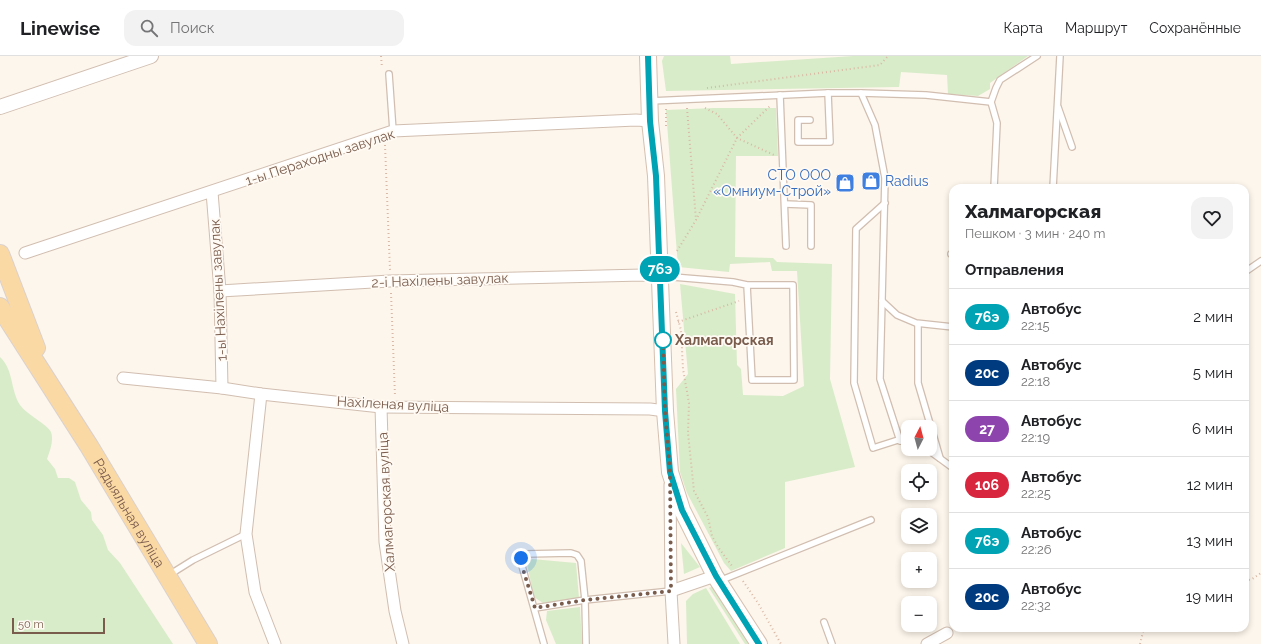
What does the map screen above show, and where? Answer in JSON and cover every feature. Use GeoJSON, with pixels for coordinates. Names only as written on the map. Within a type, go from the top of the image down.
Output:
{"type":"FeatureCollection","features":[{"type":"Feature","properties":{"kind":"main road"},"geometry":{"type":"LineString","coordinates":[[648,56],[650,121],[656,176],[661,276],[665,411],[670,472],[682,510],[717,578],[759,644]]}},
{"type":"Feature","properties":{"kind":"main road","name":"Радыяльная вуліца"},"geometry":{"type":"LineString","coordinates":[[0,254],[50,383]]}},
{"type":"Feature","properties":{"kind":"main road","name":"Радыяльная вуліца"},"geometry":{"type":"LineString","coordinates":[[0,307],[89,446],[208,644]]}},
{"type":"Feature","properties":{"kind":"street"},"geometry":{"type":"LineString","coordinates":[[0,107],[151,56]]}},
{"type":"Feature","properties":{"kind":"street","name":"1-ы Пераходны завулак"},"geometry":{"type":"LineString","coordinates":[[25,253],[389,133],[636,120],[650,121]]}},
{"type":"Feature","properties":{"kind":"street","name":"1-ы Нахілены завулак"},"geometry":{"type":"LineString","coordinates":[[212,192],[220,290],[222,388]]}},
{"type":"Feature","properties":{"kind":"street","name":"2-і Нахілены завулак"},"geometry":{"type":"LineString","coordinates":[[220,290],[390,282],[643,275],[661,276]]}},
{"type":"Feature","properties":{"kind":"street","name":"Нахіленая вуліца"},"geometry":{"type":"LineString","coordinates":[[123,378],[381,407],[642,409],[665,411]]}},
{"type":"Feature","properties":{"kind":"street"},"geometry":{"type":"LineString","coordinates":[[260,394],[246,534],[255,592],[275,644]]}},
{"type":"Feature","properties":{"kind":"street","name":"Халмагорская вуліца"},"geometry":{"type":"LineString","coordinates":[[381,407],[385,542],[395,611],[403,644]]}},
{"type":"Feature","properties":{"kind":"street"},"geometry":{"type":"LineString","coordinates":[[670,472],[671,591],[674,644]]}},
{"type":"Feature","properties":{"kind":"street"},"geometry":{"type":"LineString","coordinates":[[671,591],[717,578]]}},
{"type":"Feature","properties":{"kind":"street"},"geometry":{"type":"LineString","coordinates":[[927,644],[947,633]]}},
{"type":"Feature","properties":{"kind":"lane"},"geometry":{"type":"LineString","coordinates":[[994,184],[997,123],[991,102],[1000,80],[1037,56]]}},
{"type":"Feature","properties":{"kind":"lane"},"geometry":{"type":"LineString","coordinates":[[1053,184],[1060,56]]}},
{"type":"Feature","properties":{"kind":"lane"},"geometry":{"type":"LineString","coordinates":[[389,74],[389,133]]}},
{"type":"Feature","properties":{"kind":"lane"},"geometry":{"type":"LineString","coordinates":[[650,102],[828,93],[926,96],[991,102]]}},
{"type":"Feature","properties":{"kind":"lane"},"geometry":{"type":"LineString","coordinates":[[810,120],[798,120],[798,142],[830,142],[828,93]]}},
{"type":"Feature","properties":{"kind":"lane"},"geometry":{"type":"LineString","coordinates":[[861,93],[876,125],[885,178],[885,203],[880,379],[900,441],[873,448],[854,383],[856,229],[885,203]]}},
{"type":"Feature","properties":{"kind":"lane"},"geometry":{"type":"LineString","coordinates":[[780,96],[786,246]]}},
{"type":"Feature","properties":{"kind":"lane"},"geometry":{"type":"LineString","coordinates":[[1057,104],[1072,147]]}},
{"type":"Feature","properties":{"kind":"lane"},"geometry":{"type":"LineString","coordinates":[[785,204],[810,204],[811,246]]}},
{"type":"Feature","properties":{"kind":"lane"},"geometry":{"type":"LineString","coordinates":[[1249,269],[1261,261]]}},
{"type":"Feature","properties":{"kind":"lane"},"geometry":{"type":"LineString","coordinates":[[661,276],[733,282],[747,285],[793,285],[794,380],[752,380],[747,285]]}},
{"type":"Feature","properties":{"kind":"lane"},"geometry":{"type":"LineString","coordinates":[[882,301],[897,315],[918,324],[949,327]]}},
{"type":"Feature","properties":{"kind":"lane"},"geometry":{"type":"LineString","coordinates":[[918,324],[918,383],[940,458]]}},
{"type":"Feature","properties":{"kind":"lane"},"geometry":{"type":"LineString","coordinates":[[937,456],[949,465]]}},
{"type":"Feature","properties":{"kind":"lane"},"geometry":{"type":"LineString","coordinates":[[717,578],[737,573],[871,520]]}},
{"type":"Feature","properties":{"kind":"lane"},"geometry":{"type":"LineString","coordinates":[[166,576],[193,560],[246,534]]}},
{"type":"Feature","properties":{"kind":"lane"},"geometry":{"type":"LineString","coordinates":[[544,644],[522,566],[521,558],[525,554],[571,553],[577,555],[581,561],[585,600],[586,644]]}},
{"type":"Feature","properties":{"kind":"lane"},"geometry":{"type":"LineString","coordinates":[[535,608],[585,600],[671,591]]}},
{"type":"Feature","properties":{"kind":"lane"},"geometry":{"type":"LineString","coordinates":[[824,622],[832,644]]}},
{"type":"Feature","properties":{"kind":"path"},"geometry":{"type":"LineString","coordinates":[[381,56],[382,72]]}},
{"type":"Feature","properties":{"kind":"path"},"geometry":{"type":"LineString","coordinates":[[704,89],[880,65],[888,56]]}},
{"type":"Feature","properties":{"kind":"path"},"geometry":{"type":"LineString","coordinates":[[677,251],[696,220],[737,138],[780,96]]}},
{"type":"Feature","properties":{"kind":"path"},"geometry":{"type":"LineString","coordinates":[[687,99],[717,114],[737,138],[782,159]]}},
{"type":"Feature","properties":{"kind":"path"},"geometry":{"type":"LineString","coordinates":[[687,99],[696,220]]}},
{"type":"Feature","properties":{"kind":"path"},"geometry":{"type":"LineString","coordinates":[[666,101],[666,127]]}},
{"type":"Feature","properties":{"kind":"path"},"geometry":{"type":"LineString","coordinates":[[389,133],[390,282],[396,407]]}},
{"type":"Feature","properties":{"kind":"path"},"geometry":{"type":"LineString","coordinates":[[678,322],[748,298]]}},
{"type":"Feature","properties":{"kind":"path"},"geometry":{"type":"LineString","coordinates":[[676,305],[678,322],[681,330],[683,369],[689,403],[688,433],[694,491],[708,517],[712,536],[718,547],[758,603],[781,644]]}},
{"type":"Feature","properties":{"kind":"path"},"geometry":{"type":"LineString","coordinates":[[1249,580],[1261,573]]}},
{"type":"Feature","properties":{"kind":"path"},"geometry":{"type":"LineString","coordinates":[[1140,644],[1143,632]]}},
{"type":"Feature","properties":{"kind":"green space"},"geometry":{"type":"Polygon","coordinates":[[[664,56],[730,56],[731,64],[853,56],[1028,56],[990,83],[990,89],[978,96],[948,94],[947,75],[901,72],[899,87],[666,91],[662,61],[664,56]]]}},
{"type":"Feature","properties":{"kind":"green space"},"geometry":{"type":"Polygon","coordinates":[[[776,108],[778,156],[736,156],[735,257],[773,258],[777,262],[832,264],[830,379],[855,467],[785,482],[785,548],[731,571],[724,563],[687,493],[680,472],[676,389],[688,374],[680,284],[735,294],[737,365],[741,369],[743,395],[783,396],[804,386],[797,271],[772,271],[770,262],[730,264],[729,272],[678,267],[666,110],[776,108]]]}},
{"type":"Feature","properties":{"kind":"green space"},"geometry":{"type":"Polygon","coordinates":[[[0,357],[8,368],[20,405],[51,432],[52,442],[47,459],[55,469],[58,478],[69,478],[75,482],[81,500],[91,512],[92,520],[103,535],[108,550],[120,563],[173,644],[0,644],[0,357]]]}},
{"type":"Feature","properties":{"kind":"green space"},"geometry":{"type":"Polygon","coordinates":[[[681,543],[700,567],[684,574],[681,543]]]}},
{"type":"Feature","properties":{"kind":"green space"},"geometry":{"type":"Polygon","coordinates":[[[532,559],[576,563],[579,598],[543,603],[534,597],[527,564],[532,559]]]}},
{"type":"Feature","properties":{"kind":"green space"},"geometry":{"type":"Polygon","coordinates":[[[713,586],[751,644],[745,644],[709,588],[713,586]]]}},
{"type":"Feature","properties":{"kind":"green space"},"geometry":{"type":"Polygon","coordinates":[[[706,588],[740,644],[687,644],[686,601],[693,594],[706,588]]]}},
{"type":"Feature","properties":{"kind":"green space"},"geometry":{"type":"Polygon","coordinates":[[[580,607],[582,644],[556,644],[546,620],[547,611],[580,607]]]}},
{"type":"Feature","properties":{"kind":"bus line","name":"76э"},"geometry":{"type":"LineString","coordinates":[[648,56],[650,121],[656,176],[661,276],[665,411],[670,472],[682,510],[716,576],[759,644]]}},
{"type":"Feature","properties":{"kind":"place","name":"Radius"},"geometry":{"type":"Point","coordinates":[871,181]}},
{"type":"Feature","properties":{"kind":"place","name":"СТО ООО «Омниум-Строй»"},"geometry":{"type":"Point","coordinates":[845,183]}},
{"type":"Feature","properties":{"kind":"place","name":"Халмагорская"},"geometry":{"type":"Point","coordinates":[663,340]}},
{"type":"Feature","properties":{"kind":"route"},"geometry":{"type":"LineString","coordinates":[[521,558],[535,608],[585,600],[671,591],[670,472],[665,411],[663,340]]}}]}
